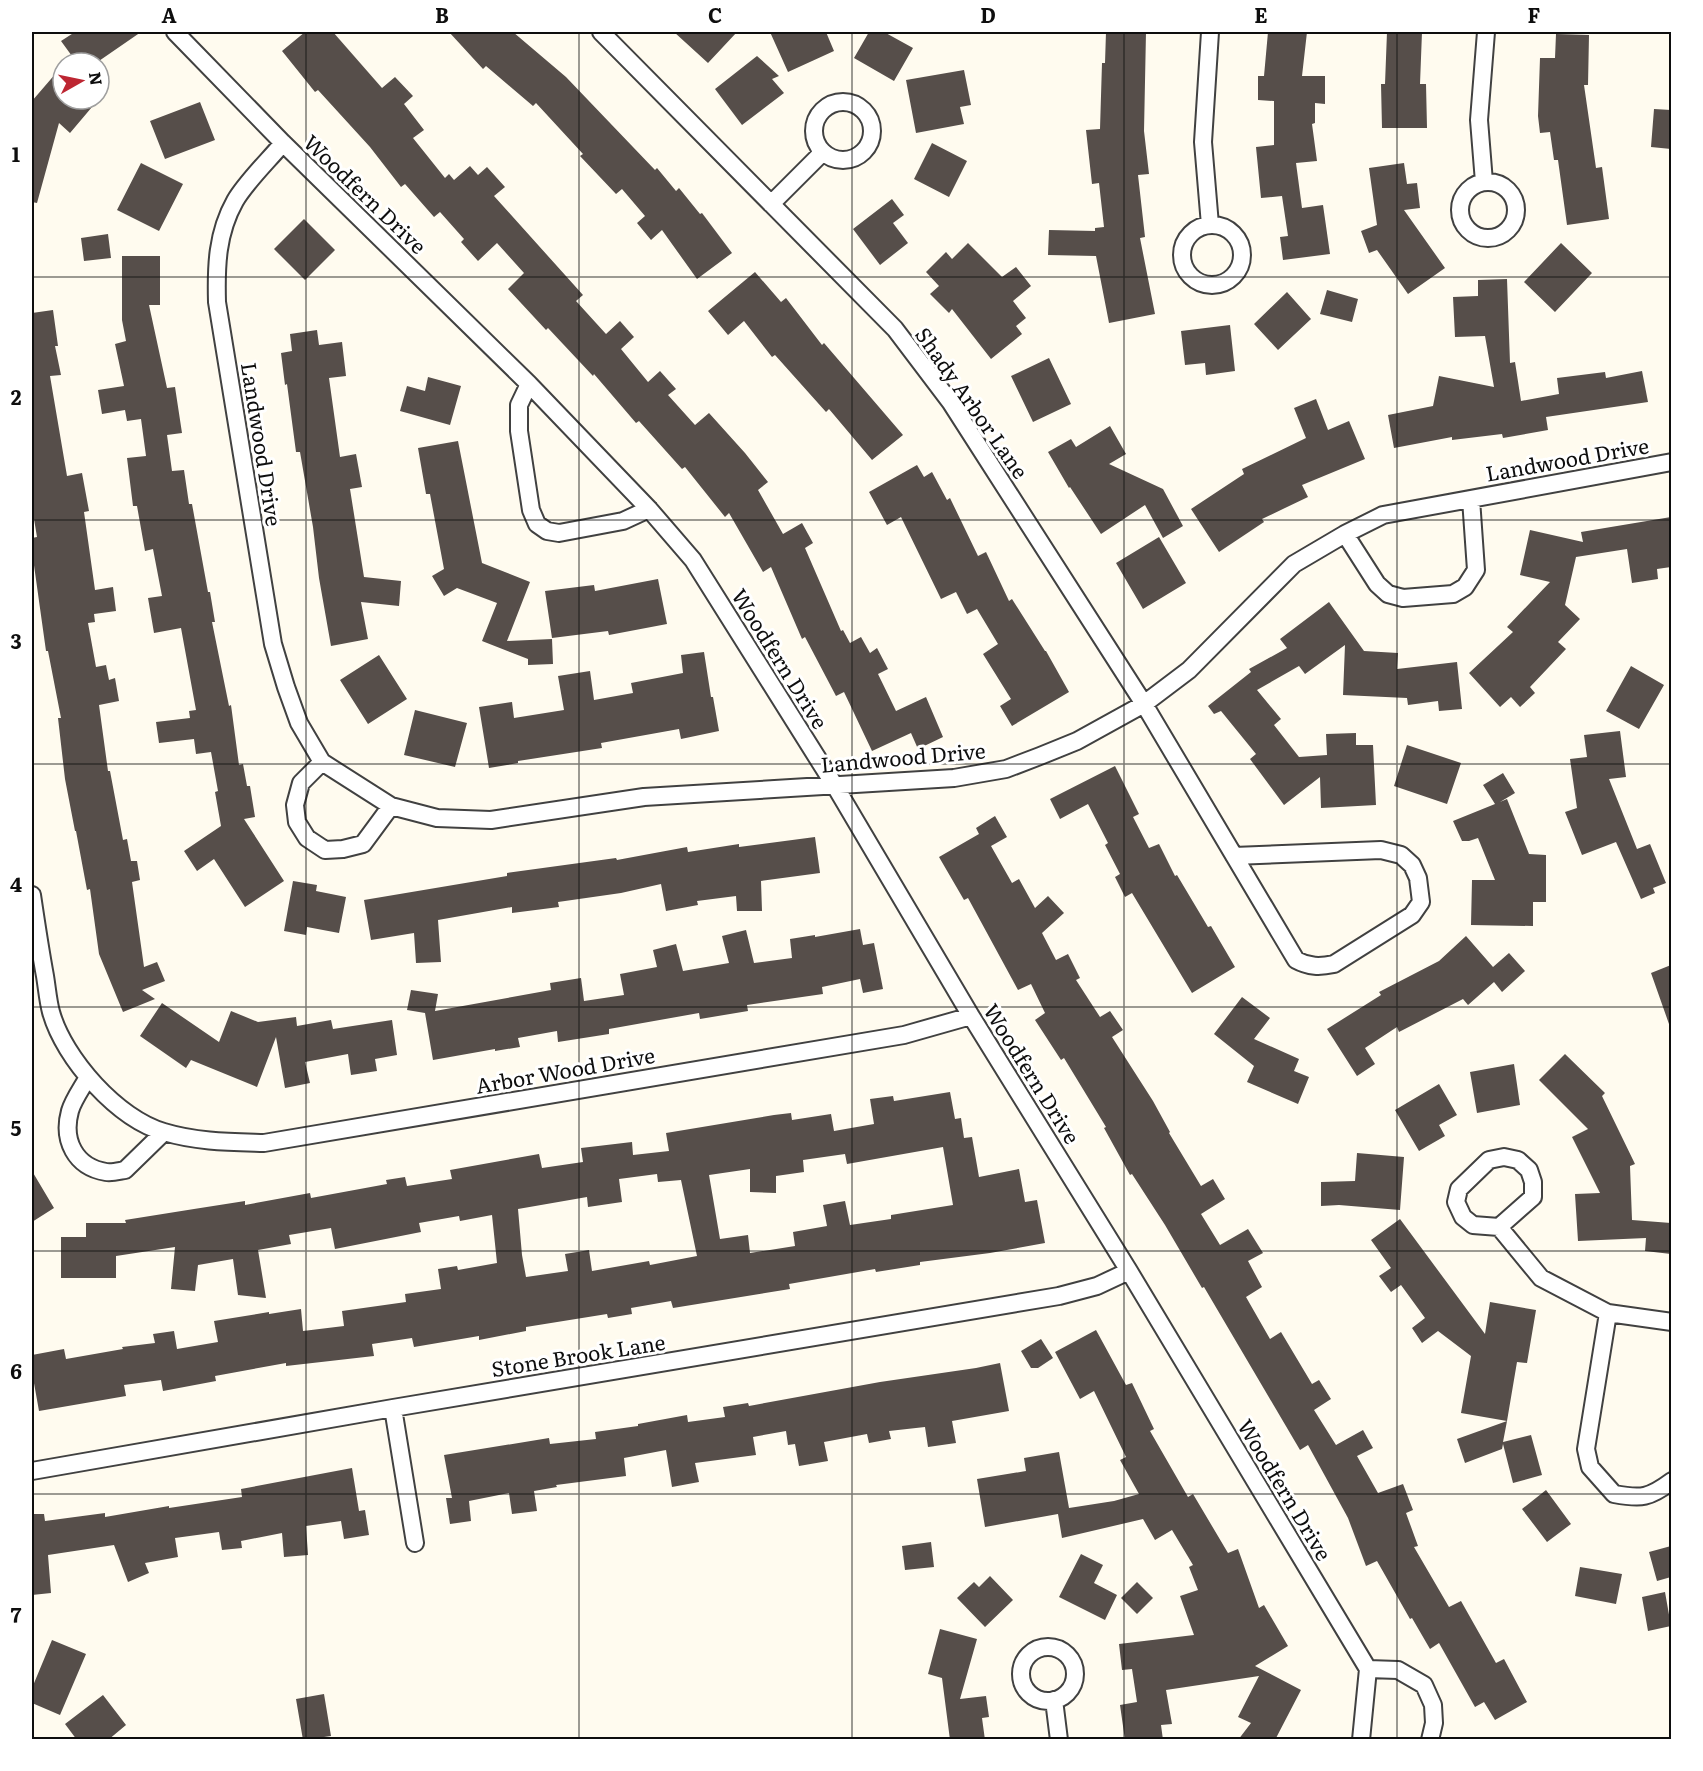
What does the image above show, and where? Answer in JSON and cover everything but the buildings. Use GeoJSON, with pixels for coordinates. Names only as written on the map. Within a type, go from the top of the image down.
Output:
{"type":"FeatureCollection","features":[{"type":"Feature","properties":{"kind":"street","name":"Woodfern Drive"},"geometry":{"type":"LineString","coordinates":[[175,32],[283,143],[529,384],[649,509],[693,560],[835,786],[971,1016],[1129,1271],[1368,1669]]}},
{"type":"Feature","properties":{"kind":"street","name":"Shady Arbor Lane"},"geometry":{"type":"LineString","coordinates":[[601,32],[895,330],[951,403],[1144,704],[1234,856],[1296,960],[1306,966],[1334,964],[1412,915],[1420,902],[1418,878],[1412,865],[1401,855],[1381,850],[1234,856]]}},
{"type":"Feature","properties":{"kind":"street"},"geometry":{"type":"LineString","coordinates":[[1210,32],[1203,141],[1210,225]]}},
{"type":"Feature","properties":{"kind":"street"},"geometry":{"type":"LineString","coordinates":[[1484,182],[1479,120],[1486,32]]}},
{"type":"Feature","properties":{"kind":"street","name":"Landwood Drive"},"geometry":{"type":"LineString","coordinates":[[283,143],[236,200],[223,226],[216,262],[217,302],[273,644],[299,723],[322,762],[391,806],[437,818],[491,820],[644,797],[954,778],[1006,769],[1077,741],[1144,704],[1189,670],[1294,564],[1383,515],[1671,462]]}},
{"type":"Feature","properties":{"kind":"street"},"geometry":{"type":"LineString","coordinates":[[771,204],[822,153]]}},
{"type":"Feature","properties":{"kind":"street"},"geometry":{"type":"LineString","coordinates":[[529,384],[519,405],[519,431],[531,510],[537,524],[547,531],[559,533],[623,521],[649,509]]}},
{"type":"Feature","properties":{"kind":"street","name":"Landwood Drive"},"geometry":{"type":"LineString","coordinates":[[1345,534],[1377,584],[1388,594],[1403,598],[1453,594],[1465,587],[1476,570],[1471,499]]}},
{"type":"Feature","properties":{"kind":"street"},"geometry":{"type":"LineString","coordinates":[[322,762],[302,783],[295,805],[297,822],[307,838],[325,850],[363,844],[391,806]]}},
{"type":"Feature","properties":{"kind":"street","name":"Arbor Wood Drive"},"geometry":{"type":"LineString","coordinates":[[32,895],[34,923],[51,1013],[65,1044],[88,1077],[122,1109],[147,1126],[164,1132],[215,1142],[264,1143],[904,1035],[971,1016]]}},
{"type":"Feature","properties":{"kind":"street"},"geometry":{"type":"LineString","coordinates":[[88,1077],[70,1110],[67,1132],[72,1152],[86,1164],[106,1172],[125,1170],[164,1132]]}},
{"type":"Feature","properties":{"kind":"street"},"geometry":{"type":"LineString","coordinates":[[1499,1227],[1533,1197],[1533,1182],[1529,1170],[1518,1160],[1504,1156],[1489,1160],[1459,1189],[1456,1202],[1463,1217],[1473,1225],[1499,1227],[1541,1278],[1608,1313],[1671,1322]]}},
{"type":"Feature","properties":{"kind":"street","name":"Stone Brook Lane"},"geometry":{"type":"LineString","coordinates":[[32,1471],[1059,1296],[1097,1286],[1129,1271]]}},
{"type":"Feature","properties":{"kind":"street"},"geometry":{"type":"LineString","coordinates":[[1608,1313],[1586,1449],[1590,1467],[1614,1494],[1633,1497],[1653,1495],[1671,1481]]}},
{"type":"Feature","properties":{"kind":"street"},"geometry":{"type":"LineString","coordinates":[[393,1408],[415,1543]]}},
{"type":"Feature","properties":{"kind":"street"},"geometry":{"type":"LineString","coordinates":[[1361,1740],[1368,1669],[1398,1670],[1424,1684],[1433,1705],[1434,1724],[1430,1740]]}},
{"type":"Feature","properties":{"kind":"street"},"geometry":{"type":"LineString","coordinates":[[1054,1701],[1059,1740]]}}]}
